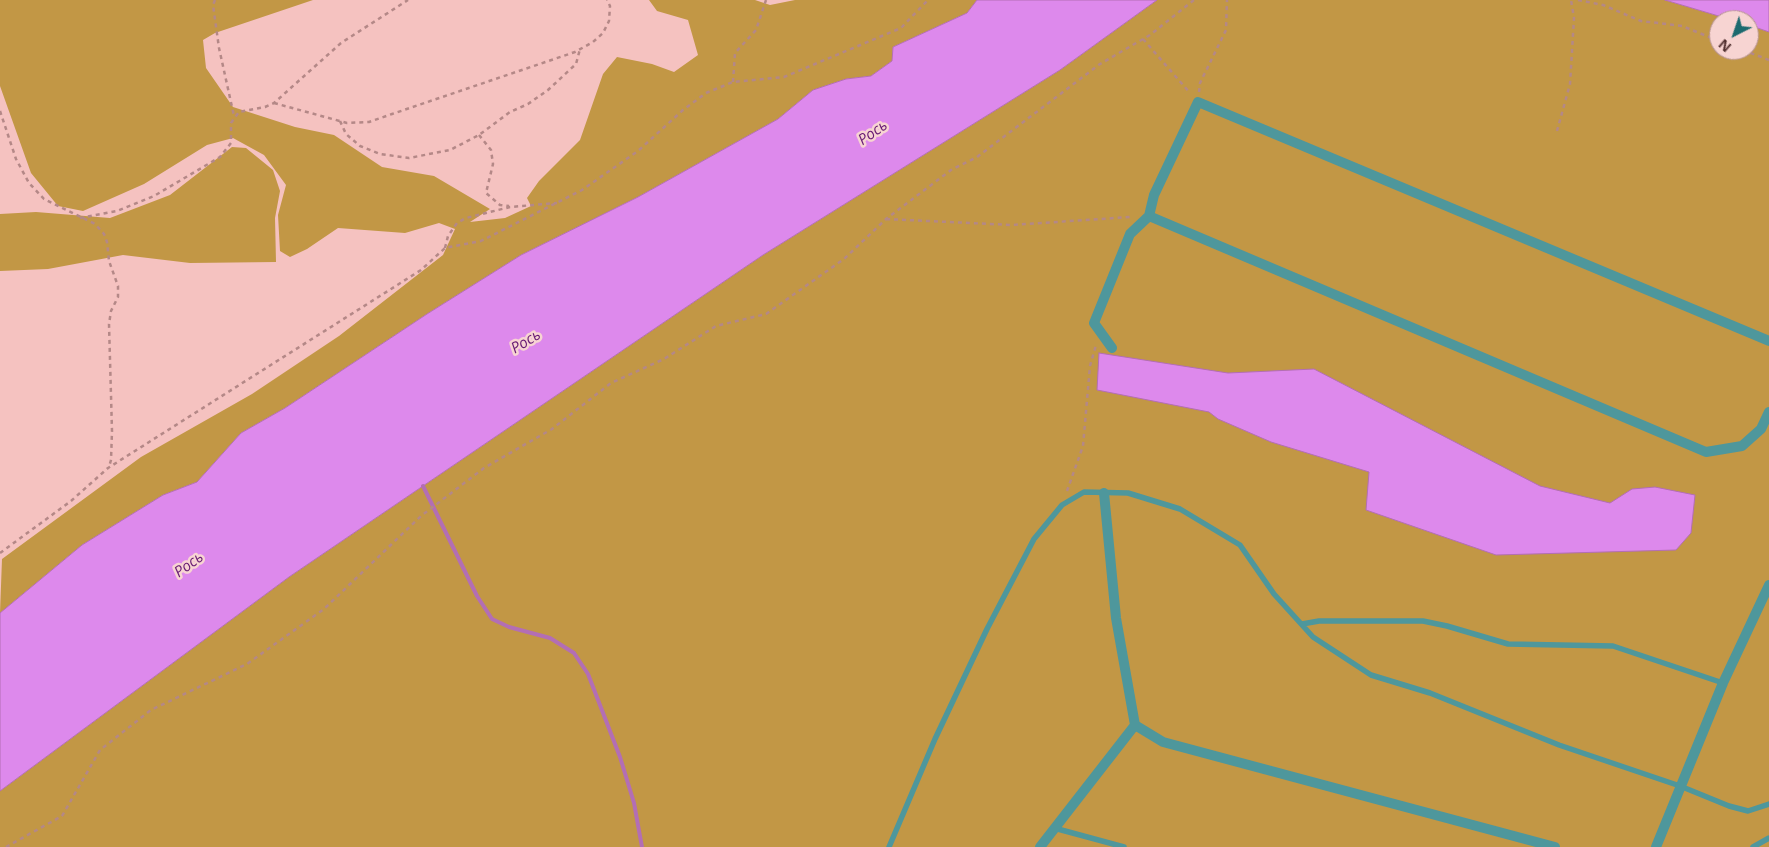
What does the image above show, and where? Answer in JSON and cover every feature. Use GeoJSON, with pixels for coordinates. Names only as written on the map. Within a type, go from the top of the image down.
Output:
{"type":"FeatureCollection","features":[{"type":"Feature","properties":{"kind":"street"},"geometry":{"type":"LineString","coordinates":[[1112,348],[1094,323],[1130,234],[1149,216],[1154,195],[1198,102],[1769,341]]}},
{"type":"Feature","properties":{"kind":"street"},"geometry":{"type":"LineString","coordinates":[[1149,216],[1706,452],[1742,446],[1761,429],[1769,412]]}},
{"type":"Feature","properties":{"kind":"street"},"geometry":{"type":"LineString","coordinates":[[1040,847],[1134,725],[1116,618],[1104,494]]}},
{"type":"Feature","properties":{"kind":"street"},"geometry":{"type":"LineString","coordinates":[[1656,847],[1723,683],[1769,585]]}},
{"type":"Feature","properties":{"kind":"street"},"geometry":{"type":"LineString","coordinates":[[1134,725],[1163,742],[1555,847]]}},
{"type":"Feature","properties":{"kind":"lane"},"geometry":{"type":"LineString","coordinates":[[889,847],[935,739],[987,629],[1034,539],[1062,506],[1084,492],[1104,494],[1128,492],[1180,509],[1240,545],[1274,594],[1313,637],[1371,675],[1430,693],[1559,745],[1748,811],[1769,804]]}},
{"type":"Feature","properties":{"kind":"lane"},"geometry":{"type":"LineString","coordinates":[[1302,624],[1319,621],[1424,621],[1508,644],[1612,646],[1723,683]]}},
{"type":"Feature","properties":{"kind":"lane"},"geometry":{"type":"LineString","coordinates":[[1054,828],[1124,847]]}},
{"type":"Feature","properties":{"kind":"lane"},"geometry":{"type":"LineString","coordinates":[[1753,847],[1769,838]]}},
{"type":"Feature","properties":{"kind":"path"},"geometry":{"type":"LineString","coordinates":[[215,0],[212,6],[234,117]]}},
{"type":"Feature","properties":{"kind":"path"},"geometry":{"type":"LineString","coordinates":[[80,218],[117,211],[154,196],[220,157],[231,143],[231,123],[239,112],[265,107],[274,103],[341,43],[408,0]]}},
{"type":"Feature","properties":{"kind":"path"},"geometry":{"type":"LineString","coordinates":[[274,103],[347,123],[369,122],[580,48],[603,33],[608,21],[610,6],[607,0]]}},
{"type":"Feature","properties":{"kind":"path"},"geometry":{"type":"LineString","coordinates":[[733,82],[735,53],[756,30],[766,0]]}},
{"type":"Feature","properties":{"kind":"path"},"geometry":{"type":"LineString","coordinates":[[0,553],[71,501],[108,468],[421,270],[445,248],[482,241],[582,190],[638,151],[683,110],[706,93],[733,82],[784,77],[901,28],[928,0]]}},
{"type":"Feature","properties":{"kind":"path"},"geometry":{"type":"LineString","coordinates":[[6,847],[62,816],[100,750],[107,744],[151,710],[247,664],[324,609],[421,516],[484,468],[552,429],[611,383],[664,359],[716,326],[766,314],[844,259],[886,219],[951,170],[977,157],[1100,64],[1144,39],[1194,0]]}},
{"type":"Feature","properties":{"kind":"path"},"geometry":{"type":"LineString","coordinates":[[1198,102],[1200,83],[1226,30],[1227,0]]}},
{"type":"Feature","properties":{"kind":"path"},"geometry":{"type":"LineString","coordinates":[[1557,131],[1570,84],[1574,18],[1572,0]]}},
{"type":"Feature","properties":{"kind":"path"},"geometry":{"type":"LineString","coordinates":[[1578,0],[1603,5],[1641,21],[1682,26],[1709,37]]}},
{"type":"Feature","properties":{"kind":"path"},"geometry":{"type":"LineString","coordinates":[[1144,39],[1198,102]]}},
{"type":"Feature","properties":{"kind":"path"},"geometry":{"type":"LineString","coordinates":[[339,120],[346,134],[360,146],[380,154],[409,158],[450,150],[479,135],[510,112],[528,104],[548,90],[576,64],[580,48]]}},
{"type":"Feature","properties":{"kind":"path"},"geometry":{"type":"LineString","coordinates":[[0,111],[16,159],[29,182],[44,199],[95,224],[104,234],[109,261],[118,286],[118,298],[111,311],[109,324],[112,431],[111,460],[108,468]]}},
{"type":"Feature","properties":{"kind":"path"},"geometry":{"type":"LineString","coordinates":[[479,135],[491,150],[493,164],[486,194],[500,205],[510,207]]}},
{"type":"Feature","properties":{"kind":"path"},"geometry":{"type":"LineString","coordinates":[[445,248],[448,236],[457,223],[478,214],[510,207],[559,203]]}},
{"type":"Feature","properties":{"kind":"path"},"geometry":{"type":"LineString","coordinates":[[886,219],[1012,225],[1149,216]]}},
{"type":"Feature","properties":{"kind":"path"},"geometry":{"type":"LineString","coordinates":[[1062,506],[1083,446],[1090,366],[1100,332]]}},
{"type":"Feature","properties":{"kind":"shaded area"},"geometry":{"type":"Polygon","coordinates":[[[0,0],[313,0],[215,33],[203,40],[206,68],[233,107],[295,127],[334,135],[382,167],[434,176],[490,209],[470,222],[505,218],[531,206],[527,198],[539,181],[580,140],[603,74],[617,57],[652,64],[674,72],[698,55],[688,20],[657,11],[649,0],[755,0],[770,5],[795,0],[977,0],[967,13],[893,47],[892,61],[871,76],[846,79],[813,90],[778,119],[638,197],[521,255],[427,314],[285,408],[241,433],[197,482],[163,495],[82,545],[0,613],[2,559],[141,457],[252,394],[339,336],[443,255],[455,229],[439,223],[405,233],[338,228],[307,249],[290,257],[280,251],[278,215],[286,185],[264,155],[233,138],[207,145],[144,184],[83,211],[58,206],[31,173],[0,86],[0,0]]]}},
{"type":"Feature","properties":{"kind":"shaded area"},"geometry":{"type":"Polygon","coordinates":[[[1157,0],[1665,0],[1709,13],[1709,60],[1759,60],[1759,28],[1769,32],[1769,847],[0,847],[0,791],[289,577],[763,255],[1060,70],[1157,0]]]}},
{"type":"Feature","properties":{"kind":"shaded area"},"geometry":{"type":"Polygon","coordinates":[[[232,147],[246,148],[273,170],[280,191],[275,218],[276,262],[190,263],[123,255],[48,269],[0,271],[0,214],[36,212],[110,218],[170,195],[232,147]]]}},
{"type":"Feature","properties":{"kind":"water","name":"Рось"},"geometry":{"type":"Polygon","coordinates":[[[977,0],[1157,0],[1060,70],[763,255],[289,577],[0,791],[0,613],[82,545],[163,495],[197,482],[241,433],[285,408],[427,314],[521,255],[638,197],[778,119],[813,90],[846,79],[871,76],[892,61],[893,47],[967,13],[977,0]]]}},
{"type":"Feature","properties":{"kind":"water"},"geometry":{"type":"Polygon","coordinates":[[[1665,0],[1769,0],[1769,32],[1759,28],[1759,10],[1709,10],[1709,13],[1665,0]]]}},
{"type":"Feature","properties":{"kind":"water"},"geometry":{"type":"Polygon","coordinates":[[[1099,353],[1228,373],[1314,369],[1540,486],[1610,503],[1632,489],[1655,487],[1695,495],[1691,533],[1676,550],[1496,555],[1366,510],[1369,472],[1271,442],[1218,419],[1209,412],[1097,390],[1099,353]]]}},
{"type":"Feature","properties":{"kind":"waterway"},"geometry":{"type":"LineString","coordinates":[[423,486],[477,596],[492,619],[509,627],[550,638],[574,653],[588,674],[620,757],[634,803],[642,847]]}}]}
